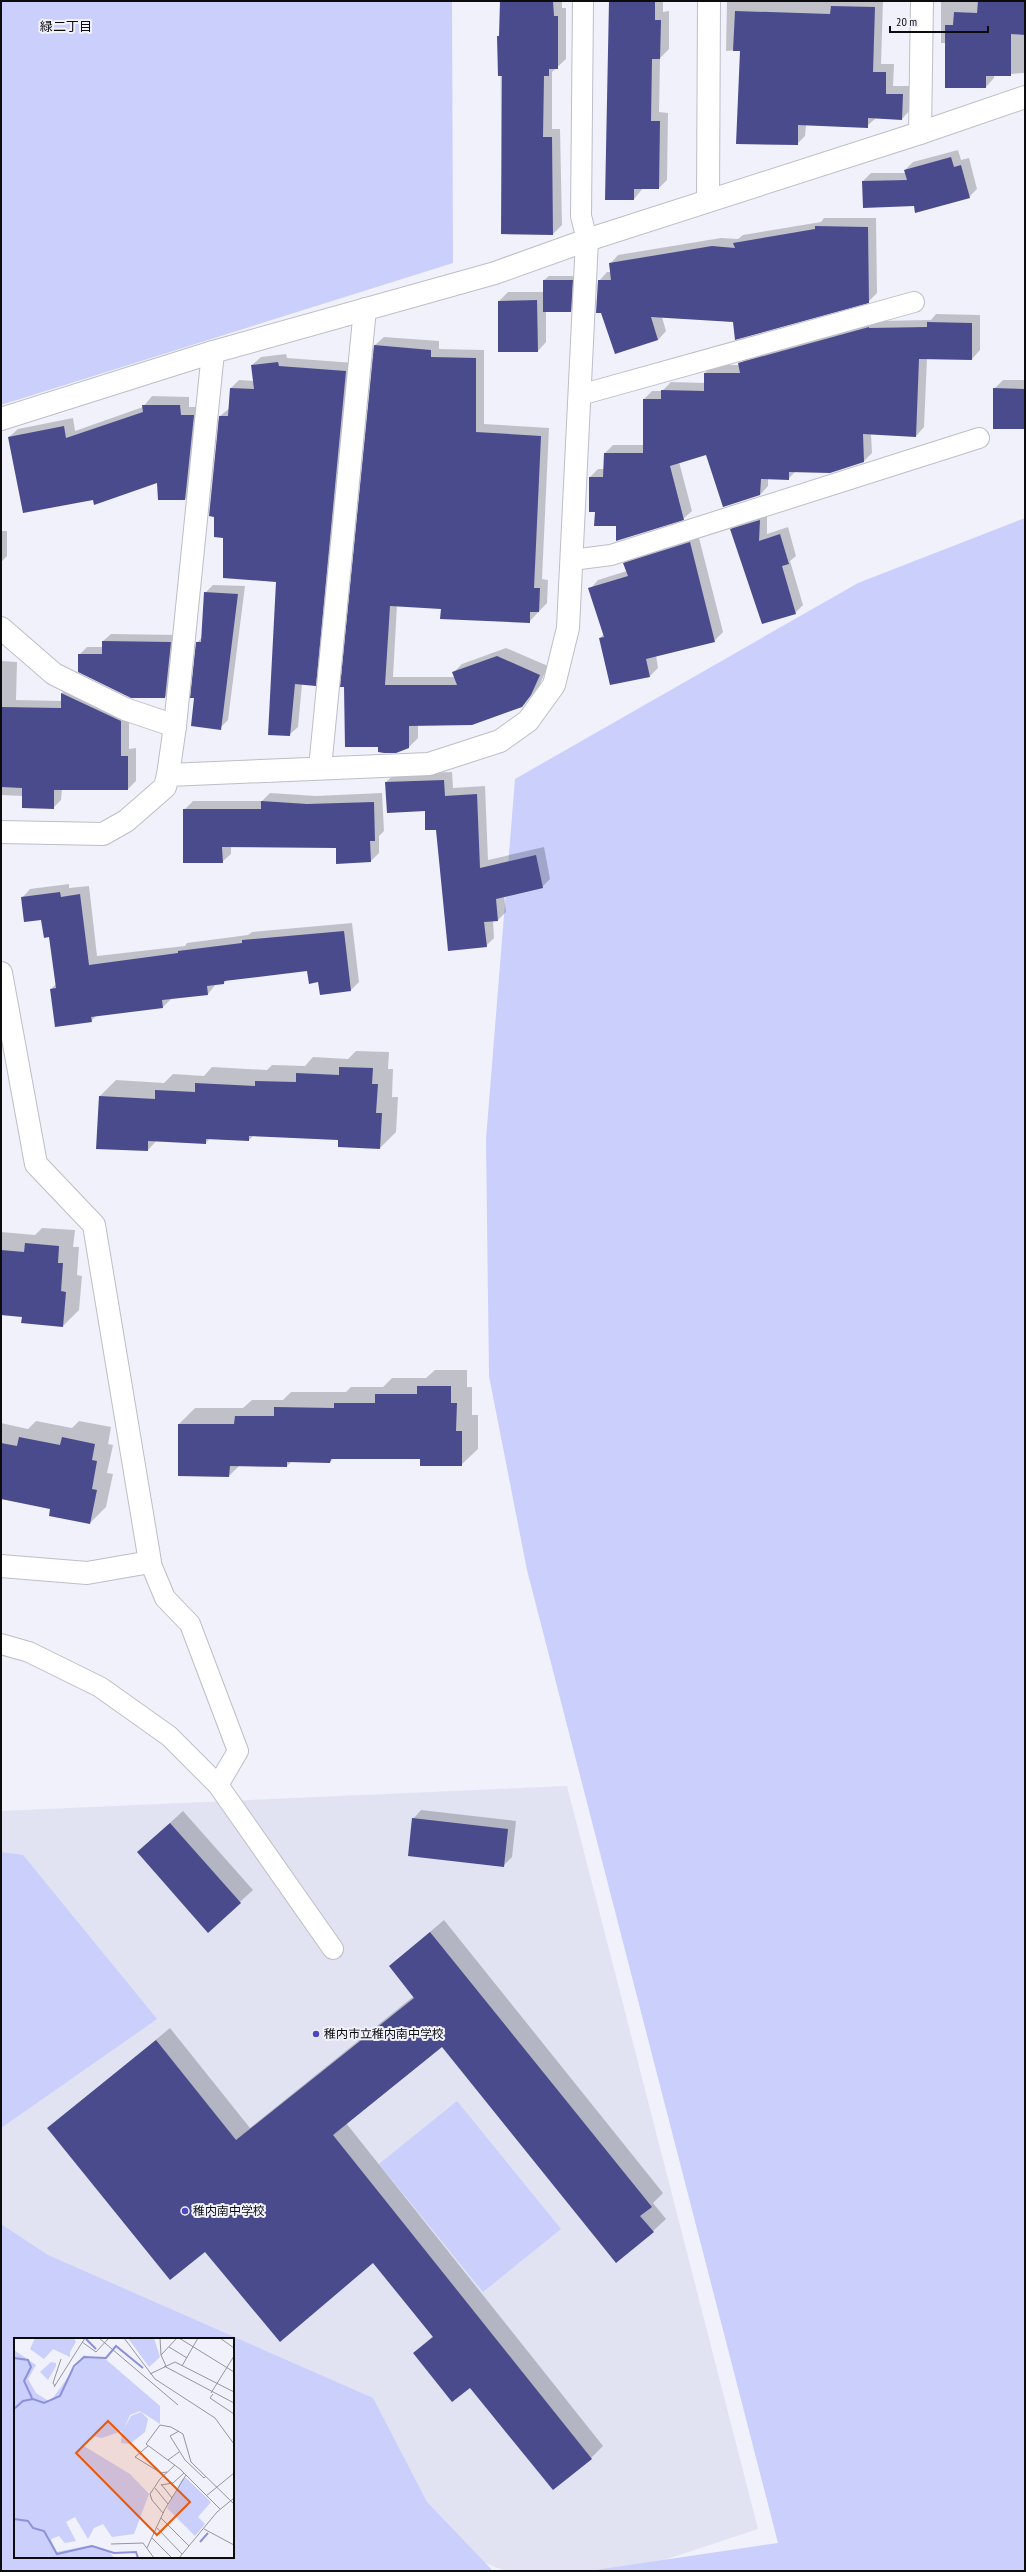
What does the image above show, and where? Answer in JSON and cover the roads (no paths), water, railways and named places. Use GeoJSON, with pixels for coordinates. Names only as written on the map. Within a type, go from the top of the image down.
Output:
{"type":"FeatureCollection","features":[{"type":"Feature","properties":{"kind":"street"},"geometry":{"type":"LineString","coordinates":[[708,200],[709,1]]}},
{"type":"Feature","properties":{"kind":"street"},"geometry":{"type":"LineString","coordinates":[[920,133],[922,1]]}},
{"type":"Feature","properties":{"kind":"street"},"geometry":{"type":"LineString","coordinates":[[1,419],[214,352],[495,273],[587,240],[920,133],[1025,97]]}},
{"type":"Feature","properties":{"kind":"street"},"geometry":{"type":"LineString","coordinates":[[168,775],[429,764],[500,741],[528,721],[554,685],[568,628],[587,240]]}},
{"type":"Feature","properties":{"kind":"street"},"geometry":{"type":"LineString","coordinates":[[320,768],[365,309]]}},
{"type":"Feature","properties":{"kind":"street"},"geometry":{"type":"LineString","coordinates":[[1,832],[103,834],[126,821],[165,787],[175,726],[214,352]]}},
{"type":"Feature","properties":{"kind":"street"},"geometry":{"type":"LineString","coordinates":[[1,628],[54,674],[126,709],[175,726]]}},
{"type":"Feature","properties":{"kind":"street"},"geometry":{"type":"LineString","coordinates":[[1,973],[36,1164],[94,1225],[150,1562],[87,1573],[1,1566]]}},
{"type":"Feature","properties":{"kind":"lane"},"geometry":{"type":"LineString","coordinates":[[582,1],[581,216],[587,240]]}},
{"type":"Feature","properties":{"kind":"lane"},"geometry":{"type":"LineString","coordinates":[[580,395],[914,302]]}},
{"type":"Feature","properties":{"kind":"lane"},"geometry":{"type":"LineString","coordinates":[[572,560],[611,555],[979,438]]}},
{"type":"Feature","properties":{"kind":"lane"},"geometry":{"type":"LineString","coordinates":[[150,1562],[165,1598],[190,1624],[238,1751],[218,1785]]}},
{"type":"Feature","properties":{"kind":"lane"},"geometry":{"type":"LineString","coordinates":[[1,1644],[29,1652],[100,1687],[169,1736],[218,1785],[333,1949]]}},
{"type":"Feature","properties":{"kind":"place","name":"稚内市立稚内南中学校"},"geometry":{"type":"Point","coordinates":[316,2034]}},
{"type":"Feature","properties":{"kind":"place","name":"稚内南中学校"},"geometry":{"type":"Point","coordinates":[185,2211]}},
{"type":"Feature","properties":{"kind":"district","name":"緑二丁目"},"geometry":{"type":"Point","coordinates":[66,26]}}]}
